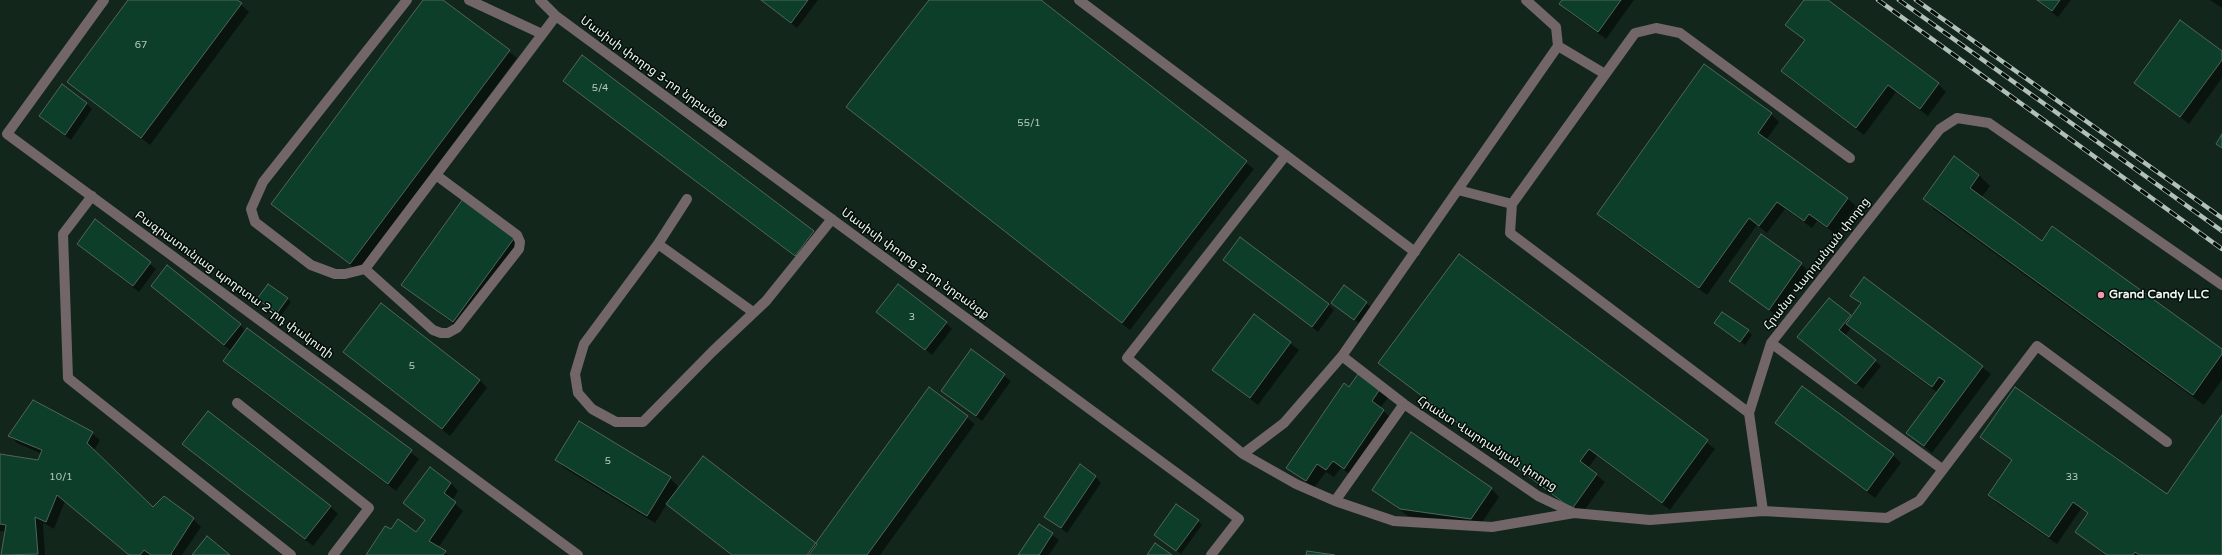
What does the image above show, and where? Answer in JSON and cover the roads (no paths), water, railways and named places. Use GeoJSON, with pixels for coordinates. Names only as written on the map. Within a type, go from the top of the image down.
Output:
{"type":"FeatureCollection","features":[{"type":"Feature","properties":{"kind":"street","name":"Բագրատունյաց պողոտա 2-րդ փակուղի"},"geometry":{"type":"LineString","coordinates":[[104,0],[7,134],[578,555]]}},
{"type":"Feature","properties":{"kind":"street"},"geometry":{"type":"LineString","coordinates":[[407,0],[263,182],[251,209],[255,222],[311,265],[335,274],[345,274],[365,269],[556,16]]}},
{"type":"Feature","properties":{"kind":"street"},"geometry":{"type":"LineString","coordinates":[[469,0],[542,34]]}},
{"type":"Feature","properties":{"kind":"street","name":"Մասիսի փողոց 3-րդ նրբանցք"},"geometry":{"type":"LineString","coordinates":[[540,0],[556,16],[1239,519],[1211,555]]}},
{"type":"Feature","properties":{"kind":"street"},"geometry":{"type":"LineString","coordinates":[[1079,0],[1415,252]]}},
{"type":"Feature","properties":{"kind":"street"},"geometry":{"type":"LineString","coordinates":[[1243,454],[1284,423],[1342,356],[1558,46],[1556,27],[1526,0]]}},
{"type":"Feature","properties":{"kind":"street"},"geometry":{"type":"LineString","coordinates":[[1749,414],[1510,233],[1512,204],[1635,33],[1656,28],[1680,33],[1850,158]]}},
{"type":"Feature","properties":{"kind":"street"},"geometry":{"type":"LineString","coordinates":[[1558,46],[1605,74]]}},
{"type":"Feature","properties":{"kind":"street","name":"Հրանտ Վարդանյան փողոց"},"geometry":{"type":"LineString","coordinates":[[1342,356],[1404,404],[1538,496],[1574,513],[1650,520],[1763,511],[1749,414],[1771,343],[1940,129],[1957,118],[1990,123],[2222,285]]}},
{"type":"Feature","properties":{"kind":"street"},"geometry":{"type":"LineString","coordinates":[[1286,156],[1126,358],[1243,454],[1296,484],[1335,501],[1394,521],[1492,527],[1574,513]]}},
{"type":"Feature","properties":{"kind":"street"},"geometry":{"type":"LineString","coordinates":[[365,269],[433,330],[441,333],[448,333],[456,328],[519,249],[520,242],[517,235],[436,175]]}},
{"type":"Feature","properties":{"kind":"street"},"geometry":{"type":"LineString","coordinates":[[1458,190],[1512,204]]}},
{"type":"Feature","properties":{"kind":"street"},"geometry":{"type":"LineString","coordinates":[[92,196],[63,234],[68,378],[291,555]]}},
{"type":"Feature","properties":{"kind":"street"},"geometry":{"type":"LineString","coordinates":[[687,199],[658,244],[584,344],[575,374],[578,393],[592,409],[616,422],[643,422],[753,312],[766,302],[832,219]]}},
{"type":"Feature","properties":{"kind":"street"},"geometry":{"type":"LineString","coordinates":[[658,244],[753,312]]}},
{"type":"Feature","properties":{"kind":"street"},"geometry":{"type":"LineString","coordinates":[[1771,343],[1942,469]]}},
{"type":"Feature","properties":{"kind":"street"},"geometry":{"type":"LineString","coordinates":[[1763,511],[1887,518],[1919,501],[2037,346],[2167,442]]}},
{"type":"Feature","properties":{"kind":"street"},"geometry":{"type":"LineString","coordinates":[[237,403],[369,508],[333,555]]}},
{"type":"Feature","properties":{"kind":"street"},"geometry":{"type":"LineString","coordinates":[[1335,501],[1404,404]]}},
{"type":"Feature","properties":{"kind":"railway"},"geometry":{"type":"LineString","coordinates":[[1878,0],[2222,249]]}},
{"type":"Feature","properties":{"kind":"railway"},"geometry":{"type":"LineString","coordinates":[[1899,0],[2222,231]]}},
{"type":"Feature","properties":{"kind":"railway"},"geometry":{"type":"LineString","coordinates":[[1916,0],[2222,218]]}},
{"type":"Feature","properties":{"kind":"place","name":"Grand Candy LLC"},"geometry":{"type":"Point","coordinates":[2101,295]}}]}
